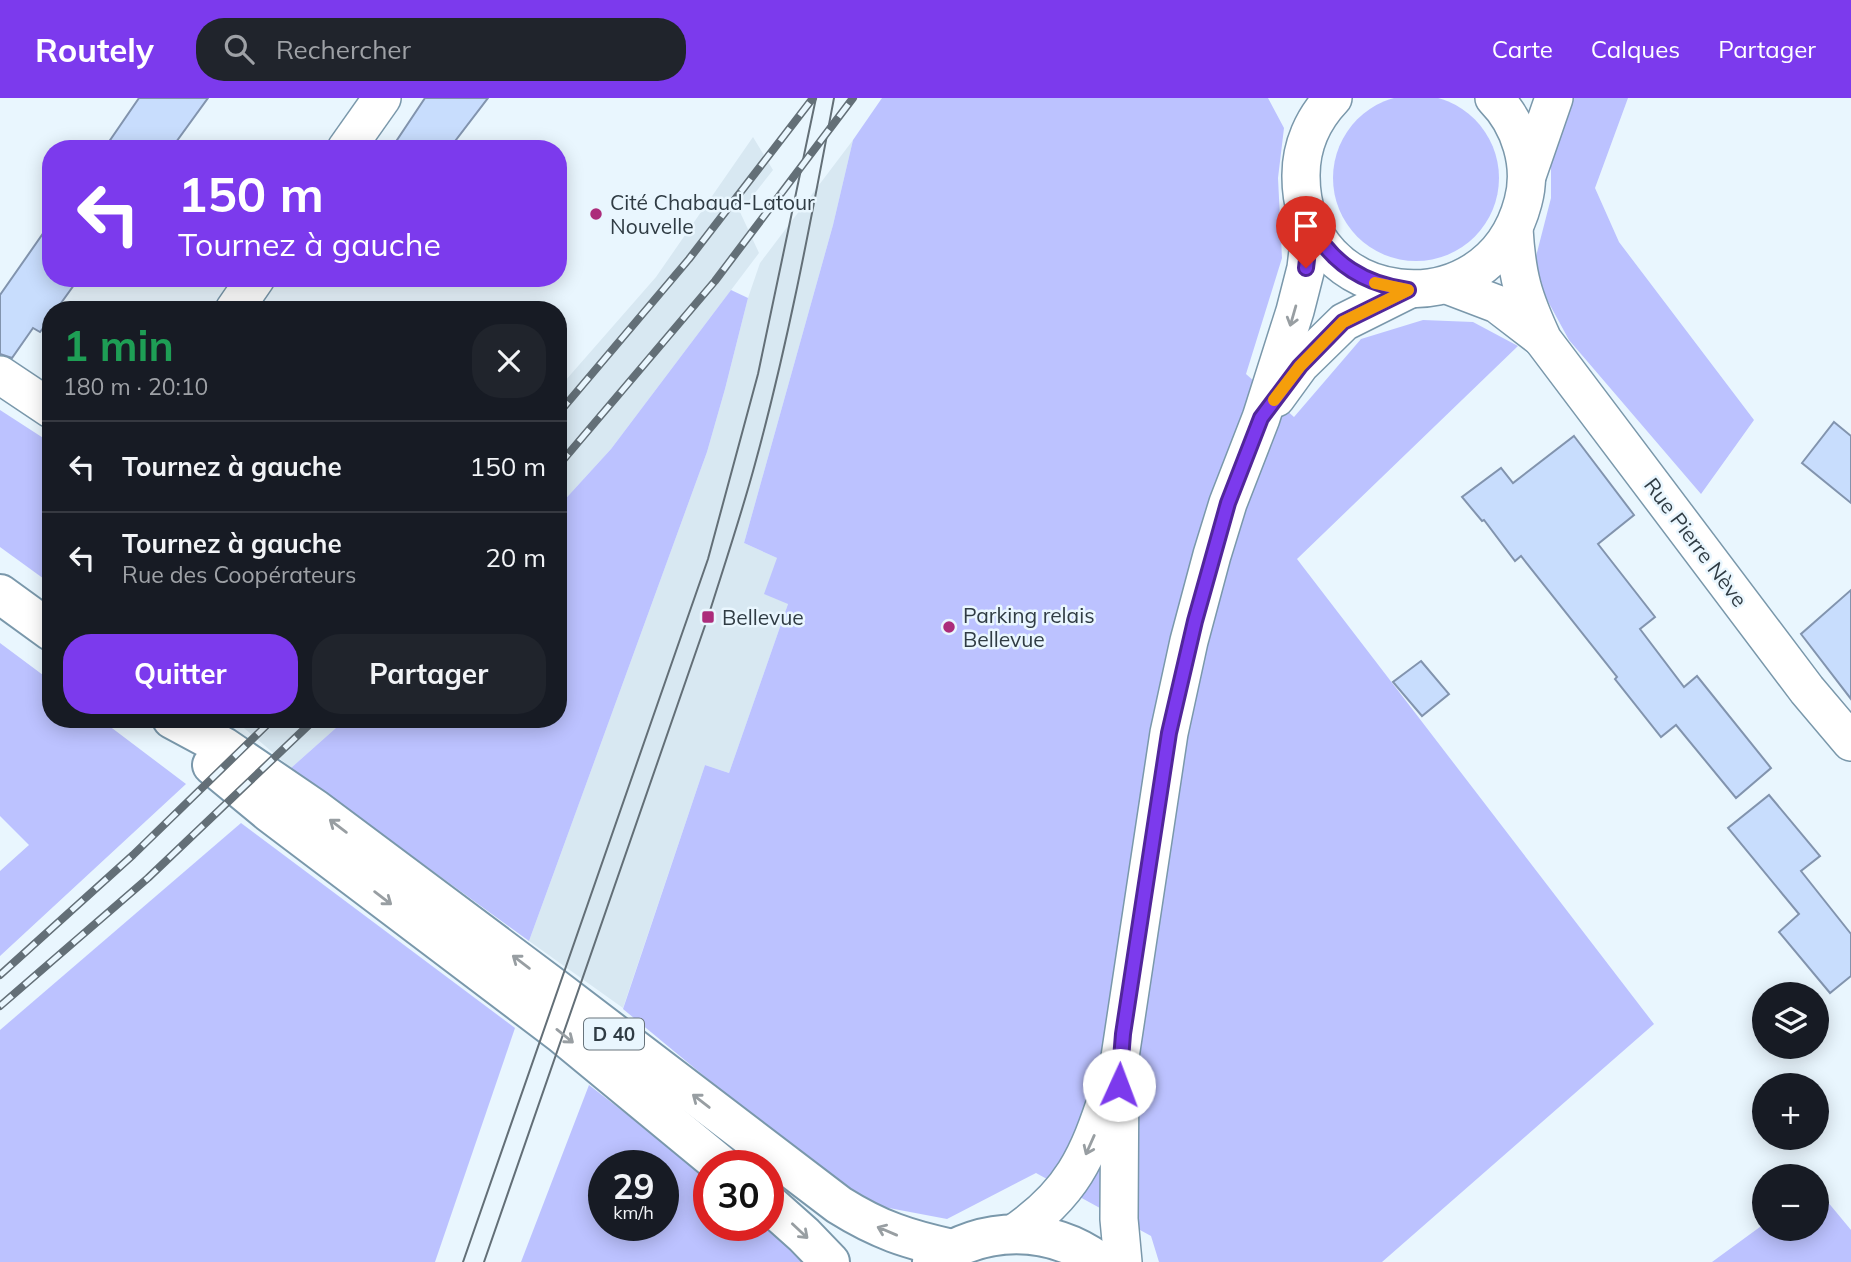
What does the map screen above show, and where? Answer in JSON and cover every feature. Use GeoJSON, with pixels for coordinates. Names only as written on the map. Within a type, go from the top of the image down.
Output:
{"type":"FeatureCollection","features":[{"type":"Feature","properties":{"kind":"main road"},"geometry":{"type":"LineString","coordinates":[[0,594],[42,624]]}},
{"type":"Feature","properties":{"kind":"main road","name":"D 40"},"geometry":{"type":"LineString","coordinates":[[178,728],[211,764],[250,797],[562,1034],[703,1150]]}},
{"type":"Feature","properties":{"kind":"main road","name":"D 40"},"geometry":{"type":"LineString","coordinates":[[187,728],[224,747],[315,809],[557,990],[817,1190],[882,1230],[942,1255]]}},
{"type":"Feature","properties":{"kind":"main road"},"geometry":{"type":"LineString","coordinates":[[784,1218],[830,1262]]}},
{"type":"Feature","properties":{"kind":"main road"},"geometry":{"type":"LineString","coordinates":[[942,1255],[982,1238],[1013,1234],[1058,1240],[1100,1262]]}},
{"type":"Feature","properties":{"kind":"street"},"geometry":{"type":"LineString","coordinates":[[352,140],[382,98]]}},
{"type":"Feature","properties":{"kind":"street"},"geometry":{"type":"LineString","coordinates":[[1494,98],[1517,131],[1526,180]]}},
{"type":"Feature","properties":{"kind":"street"},"geometry":{"type":"LineString","coordinates":[[1261,418],[1286,382],[1329,334],[1358,313],[1408,290],[1447,285],[1486,264],[1514,229],[1524,197],[1526,180],[1555,98]]}},
{"type":"Feature","properties":{"kind":"street"},"geometry":{"type":"LineString","coordinates":[[1318,106],[1301,166],[1302,196],[1311,225],[1327,250],[1350,271],[1377,284],[1408,290]]}},
{"type":"Feature","properties":{"kind":"street"},"geometry":{"type":"LineString","coordinates":[[1123,1262],[1119,1230],[1120,1058],[1169,733],[1220,529],[1261,418],[1306,268],[1311,225]]}},
{"type":"Feature","properties":{"kind":"street","name":"Rue Pierre Nève"},"geometry":{"type":"LineString","coordinates":[[1514,229],[1516,261],[1522,289],[1543,340]]}},
{"type":"Feature","properties":{"kind":"street","name":"Rue Pierre Nève"},"geometry":{"type":"LineString","coordinates":[[1447,285],[1485,298],[1507,310],[1543,340],[1807,690],[1851,742]]}},
{"type":"Feature","properties":{"kind":"street"},"geometry":{"type":"LineString","coordinates":[[0,375],[42,403]]}},
{"type":"Feature","properties":{"kind":"street"},"geometry":{"type":"LineString","coordinates":[[1013,1234],[1046,1209],[1071,1181],[1091,1145],[1120,1058]]}},
{"type":"Feature","properties":{"kind":"shaded area"},"geometry":{"type":"Polygon","coordinates":[[[1416,95],[1448,102],[1462,109],[1474,120],[1485,132],[1492,146],[1499,178],[1492,210],[1485,224],[1474,236],[1462,247],[1448,254],[1416,261],[1384,254],[1370,247],[1358,236],[1347,224],[1340,210],[1333,178],[1340,146],[1347,132],[1358,120],[1370,109],[1384,102],[1416,95]]]}},
{"type":"Feature","properties":{"kind":"shaded area"},"geometry":{"type":"Polygon","coordinates":[[[882,98],[1268,98],[1284,128],[1278,178],[1282,258],[1246,374],[1294,417],[1361,339],[1423,320],[1473,322],[1518,346],[1297,559],[1654,1024],[1382,1262],[1159,1262],[1151,1236],[1036,1173],[947,1219],[873,1205],[772,1132],[623,1009],[705,765],[729,773],[788,604],[764,594],[777,558],[744,543],[833,225],[853,140],[882,98]]]}},
{"type":"Feature","properties":{"kind":"shaded area"},"geometry":{"type":"Polygon","coordinates":[[[1551,98],[1628,98],[1595,188],[1619,242],[1754,420],[1701,494],[1569,340],[1532,272],[1551,198],[1551,98]]]}},
{"type":"Feature","properties":{"kind":"shaded area"},"geometry":{"type":"Polygon","coordinates":[[[753,137],[773,170],[740,212],[759,253],[611,449],[567,497],[567,379],[656,277],[753,137]]]}},
{"type":"Feature","properties":{"kind":"shaded area"},"geometry":{"type":"Polygon","coordinates":[[[853,140],[833,225],[744,543],[777,558],[788,604],[729,773],[705,765],[623,1008],[529,941],[707,452],[748,298],[760,263],[853,140]]]}},
{"type":"Feature","properties":{"kind":"shaded area"},"geometry":{"type":"Polygon","coordinates":[[[731,290],[748,298],[707,452],[529,941],[291,768],[336,728],[567,728],[567,497],[611,449],[731,290]]]}},
{"type":"Feature","properties":{"kind":"shaded area"},"geometry":{"type":"Polygon","coordinates":[[[0,410],[42,437],[42,577],[0,547],[0,410]]]}},
{"type":"Feature","properties":{"kind":"shaded area"},"geometry":{"type":"Polygon","coordinates":[[[0,643],[42,674],[42,728],[112,728],[186,784],[0,956],[0,871],[29,845],[0,816],[0,643]]]}},
{"type":"Feature","properties":{"kind":"shaded area"},"geometry":{"type":"Polygon","coordinates":[[[244,728],[336,728],[291,768],[244,728]]]}},
{"type":"Feature","properties":{"kind":"shaded area"},"geometry":{"type":"Polygon","coordinates":[[[241,823],[515,1028],[435,1262],[0,1262],[0,1030],[241,823]]]}},
{"type":"Feature","properties":{"kind":"shaded area"},"geometry":{"type":"Polygon","coordinates":[[[589,1085],[673,1150],[588,1150],[588,1241],[679,1241],[679,1155],[693,1166],[693,1241],[783,1241],[805,1262],[521,1262],[589,1085]]]}},
{"type":"Feature","properties":{"kind":"shaded area"},"geometry":{"type":"Polygon","coordinates":[[[1829,1203],[1851,1230],[1851,1262],[1712,1262],[1752,1233],[1752,1241],[1829,1241],[1829,1203]]]}},
{"type":"Feature","properties":{"kind":"building"},"geometry":{"type":"Polygon","coordinates":[[[139,98],[208,98],[178,140],[110,140],[139,98]]]}},
{"type":"Feature","properties":{"kind":"building"},"geometry":{"type":"Polygon","coordinates":[[[425,98],[488,98],[456,140],[397,140],[425,98]]]}},
{"type":"Feature","properties":{"kind":"building"},"geometry":{"type":"Polygon","coordinates":[[[42,235],[42,287],[73,287],[62,301],[42,301],[42,329],[40,332],[33,328],[12,358],[0,354],[0,295],[42,235]]]}},
{"type":"Feature","properties":{"kind":"building"},"geometry":{"type":"Polygon","coordinates":[[[1834,422],[1851,436],[1851,503],[1802,463],[1834,422]]]}},
{"type":"Feature","properties":{"kind":"building"},"geometry":{"type":"Polygon","coordinates":[[[1574,436],[1634,515],[1598,544],[1655,617],[1640,629],[1684,687],[1697,676],[1771,768],[1736,798],[1676,725],[1661,737],[1521,556],[1515,561],[1484,520],[1482,521],[1462,497],[1501,468],[1513,483],[1574,436]]]}},
{"type":"Feature","properties":{"kind":"building"},"geometry":{"type":"Polygon","coordinates":[[[1851,590],[1851,699],[1801,634],[1851,590]]]}},
{"type":"Feature","properties":{"kind":"building"},"geometry":{"type":"Polygon","coordinates":[[[1421,661],[1449,694],[1422,716],[1393,682],[1421,661]]]}},
{"type":"Feature","properties":{"kind":"building"},"geometry":{"type":"Polygon","coordinates":[[[1769,795],[1820,856],[1801,871],[1851,934],[1851,976],[1830,993],[1829,982],[1821,982],[1779,932],[1799,914],[1728,828],[1769,795]]]}},
{"type":"Feature","properties":{"kind":"tram line"},"geometry":{"type":"LineString","coordinates":[[463,1262],[708,559],[758,374],[816,98]]}},
{"type":"Feature","properties":{"kind":"tram line"},"geometry":{"type":"LineString","coordinates":[[484,1262],[708,617],[744,503],[788,328],[834,98]]}},
{"type":"Feature","properties":{"kind":"railway"},"geometry":{"type":"LineString","coordinates":[[567,403],[689,259],[813,98]]}},
{"type":"Feature","properties":{"kind":"railway"},"geometry":{"type":"LineString","coordinates":[[567,455],[715,281],[853,98]]}},
{"type":"Feature","properties":{"kind":"railway"},"geometry":{"type":"LineString","coordinates":[[0,975],[133,855],[264,728]]}},
{"type":"Feature","properties":{"kind":"railway"},"geometry":{"type":"LineString","coordinates":[[0,1006],[148,878],[306,728]]}},
{"type":"Feature","properties":{"kind":"slow traffic"},"geometry":{"type":"LineString","coordinates":[[1274,400],[1300,366],[1343,322],[1408,290],[1375,283]]}},
{"type":"Feature","properties":{"kind":"place","name":"Cité Chabaud-Latour Nouvelle"},"geometry":{"type":"Point","coordinates":[596,214]}},
{"type":"Feature","properties":{"kind":"place","name":"Bellevue"},"geometry":{"type":"Point","coordinates":[708,617]}},
{"type":"Feature","properties":{"kind":"place","name":"Parking relais Bellevue"},"geometry":{"type":"Point","coordinates":[949,627]}},
{"type":"Feature","properties":{"kind":"route"},"geometry":{"type":"LineString","coordinates":[[1119,1085],[1123,1034],[1169,733],[1189,641],[1228,503],[1261,418],[1286,382],[1343,322],[1408,290],[1377,284],[1350,271],[1327,250],[1311,225],[1306,268]]}}]}
